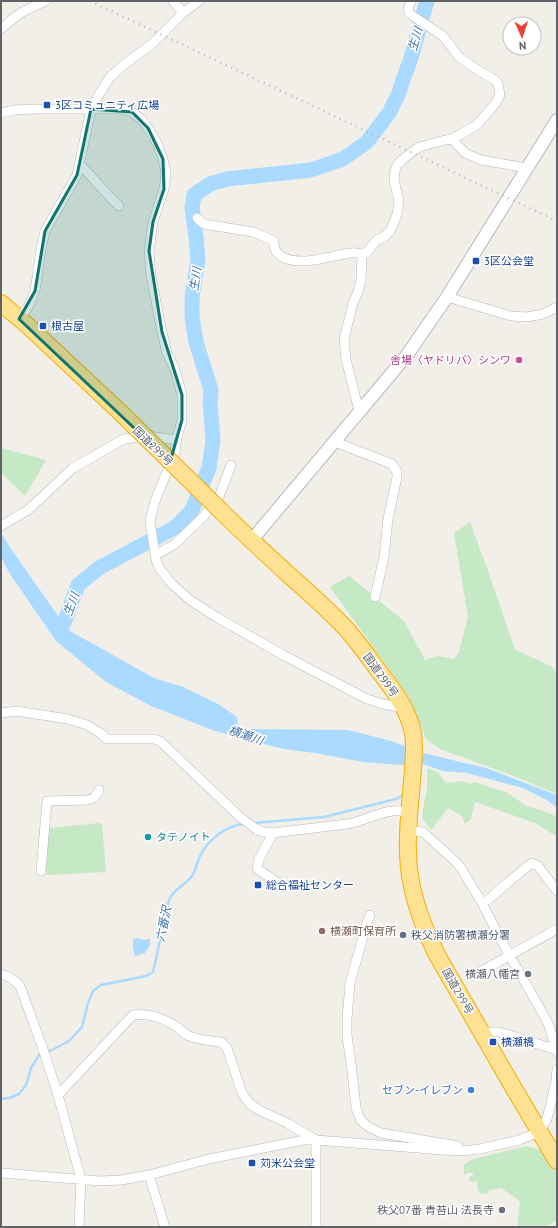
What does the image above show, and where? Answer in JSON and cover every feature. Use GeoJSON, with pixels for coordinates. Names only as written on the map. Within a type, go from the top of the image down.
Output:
{"type":"FeatureCollection","features":[{"type":"Feature","properties":{"kind":"highway","name":"国道299号"},"geometry":{"type":"LineString","coordinates":[[1,303],[120,412],[251,541],[324,606],[350,632],[389,683],[409,716],[412,730],[414,748],[408,830],[408,855],[412,890],[421,921],[437,955],[557,1161]]}},
{"type":"Feature","properties":{"kind":"street"},"geometry":{"type":"LineString","coordinates":[[1,29],[15,16],[46,1]]}},
{"type":"Feature","properties":{"kind":"street"},"geometry":{"type":"LineString","coordinates":[[173,1],[183,13]]}},
{"type":"Feature","properties":{"kind":"street"},"geometry":{"type":"LineString","coordinates":[[19,319],[28,307],[35,291],[45,231],[77,175],[91,109],[110,77],[152,44],[183,13],[200,1]]}},
{"type":"Feature","properties":{"kind":"street"},"geometry":{"type":"LineString","coordinates":[[197,218],[204,224],[248,231],[262,235],[274,241],[275,250],[279,255],[285,258],[308,261],[352,253],[366,253],[378,240],[384,237],[390,230],[395,220],[399,202],[394,180],[397,165],[419,147],[440,141],[452,140],[477,125],[495,104],[500,95],[498,84],[495,80],[459,57],[444,36],[410,14],[408,9],[411,1]]}},
{"type":"Feature","properties":{"kind":"street"},"geometry":{"type":"LineString","coordinates":[[1,113],[14,110],[49,108],[121,109],[132,112],[141,119],[148,128],[163,159],[166,173],[164,189],[153,222],[149,251],[151,276],[162,332],[182,395],[182,420],[175,452],[155,501],[150,522],[154,551],[160,570],[171,583],[190,600],[218,618],[276,651],[367,699],[382,704],[404,708]]}},
{"type":"Feature","properties":{"kind":"street"},"geometry":{"type":"LineString","coordinates":[[251,541],[407,355],[447,297],[557,120]]}},
{"type":"Feature","properties":{"kind":"street"},"geometry":{"type":"LineString","coordinates":[[452,140],[465,153],[481,160],[527,168]]}},
{"type":"Feature","properties":{"kind":"street"},"geometry":{"type":"LineString","coordinates":[[80,165],[119,206]]}},
{"type":"Feature","properties":{"kind":"street"},"geometry":{"type":"LineString","coordinates":[[359,411],[346,359],[344,339],[361,280],[362,254]]}},
{"type":"Feature","properties":{"kind":"street"},"geometry":{"type":"LineString","coordinates":[[447,297],[511,316],[527,317],[543,314],[557,307]]}},
{"type":"Feature","properties":{"kind":"street"},"geometry":{"type":"LineString","coordinates":[[1,526],[28,510],[73,468],[124,439],[148,436],[177,440]]}},
{"type":"Feature","properties":{"kind":"street"},"geometry":{"type":"LineString","coordinates":[[335,442],[392,464],[397,472],[388,519],[384,557],[375,597]]}},
{"type":"Feature","properties":{"kind":"street"},"geometry":{"type":"LineString","coordinates":[[154,551],[175,544],[203,517],[219,497],[231,465]]}},
{"type":"Feature","properties":{"kind":"street"},"geometry":{"type":"LineString","coordinates":[[1,713],[16,711],[68,719],[87,724],[107,740],[154,739],[160,741],[240,817],[256,829],[263,832],[273,833],[348,824],[385,812],[404,811],[410,808]]}},
{"type":"Feature","properties":{"kind":"street"},"geometry":{"type":"LineString","coordinates":[[41,871],[47,801],[87,800],[94,798],[98,790]]}},
{"type":"Feature","properties":{"kind":"street"},"geometry":{"type":"LineString","coordinates":[[408,830],[423,832],[461,868],[548,1023],[557,1051]]}},
{"type":"Feature","properties":{"kind":"street"},"geometry":{"type":"LineString","coordinates":[[273,833],[257,862],[257,868],[284,887]]}},
{"type":"Feature","properties":{"kind":"street"},"geometry":{"type":"LineString","coordinates":[[482,903],[489,899],[532,863],[538,866],[557,891]]}},
{"type":"Feature","properties":{"kind":"street"},"geometry":{"type":"LineString","coordinates":[[370,915],[350,983],[347,1019],[347,1036],[358,1114],[362,1121],[369,1127],[382,1133],[459,1146],[463,1151]]}},
{"type":"Feature","properties":{"kind":"street"},"geometry":{"type":"LineString","coordinates":[[474,976],[557,929]]}},
{"type":"Feature","properties":{"kind":"street"},"geometry":{"type":"LineString","coordinates":[[1,974],[17,982],[20,986],[58,1095],[81,1179],[80,1227]]}},
{"type":"Feature","properties":{"kind":"street"},"geometry":{"type":"LineString","coordinates":[[58,1095],[133,1015],[141,1014],[156,1017],[172,1023],[187,1035],[196,1039],[221,1042],[227,1048],[242,1093],[250,1104],[259,1110],[288,1123],[316,1140]]}},
{"type":"Feature","properties":{"kind":"street"},"geometry":{"type":"LineString","coordinates":[[483,1035],[490,1032],[499,1032],[557,1051]]}},
{"type":"Feature","properties":{"kind":"street"},"geometry":{"type":"LineString","coordinates":[[1,1173],[100,1181],[121,1180],[149,1175],[210,1159],[304,1140],[463,1151],[512,1142],[539,1132],[547,1119],[556,1081],[557,1069]]}},
{"type":"Feature","properties":{"kind":"street"},"geometry":{"type":"LineString","coordinates":[[316,1140],[316,1227]]}},
{"type":"Feature","properties":{"kind":"street"},"geometry":{"type":"LineString","coordinates":[[149,1175],[165,1227]]}},
{"type":"Feature","properties":{"kind":"highlighted area"},"geometry":{"type":"Polygon","coordinates":[[[91,109],[132,112],[148,128],[163,159],[164,189],[153,222],[149,251],[162,332],[182,395],[182,420],[170,462],[19,319],[35,291],[45,231],[77,175],[91,109]]]}},
{"type":"Feature","properties":{"kind":"green space"},"geometry":{"type":"Polygon","coordinates":[[[1,448],[46,460],[25,496],[1,473],[1,448]]]}},
{"type":"Feature","properties":{"kind":"green space"},"geometry":{"type":"Polygon","coordinates":[[[470,522],[515,650],[551,666],[557,674],[557,794],[511,775],[440,749],[426,739],[407,694],[330,587],[349,576],[404,621],[425,660],[437,656],[454,659],[459,652],[468,617],[454,533],[470,522]]]}},
{"type":"Feature","properties":{"kind":"green space"},"geometry":{"type":"Polygon","coordinates":[[[427,768],[438,772],[446,783],[463,781],[471,784],[474,782],[508,793],[526,806],[547,812],[557,817],[557,837],[535,823],[475,802],[471,819],[465,824],[462,816],[448,808],[431,830],[422,818],[427,789],[427,768]]]}},
{"type":"Feature","properties":{"kind":"green space"},"geometry":{"type":"Polygon","coordinates":[[[99,823],[102,824],[105,872],[46,874],[48,831],[50,828],[99,823]]]}},
{"type":"Feature","properties":{"kind":"green space"},"geometry":{"type":"Polygon","coordinates":[[[527,1146],[541,1150],[557,1173],[557,1219],[546,1227],[517,1227],[520,1202],[501,1188],[489,1189],[487,1193],[482,1194],[478,1190],[477,1180],[473,1183],[469,1180],[469,1177],[473,1175],[473,1173],[467,1173],[464,1175],[464,1165],[473,1159],[527,1146]]]}},
{"type":"Feature","properties":{"kind":"water","name":"横瀬川"},"geometry":{"type":"Polygon","coordinates":[[[1,533],[68,630],[154,678],[183,687],[220,705],[237,717],[238,726],[249,729],[348,730],[391,741],[423,753],[486,768],[554,794],[557,796],[557,807],[523,788],[467,773],[443,771],[423,764],[401,765],[363,762],[283,749],[215,731],[151,706],[106,682],[56,641],[10,574],[1,557],[1,533]]]}},
{"type":"Feature","properties":{"kind":"water"},"geometry":{"type":"Polygon","coordinates":[[[138,938],[143,940],[150,939],[150,946],[145,953],[135,956],[133,939],[138,938]]]}},
{"type":"Feature","properties":{"kind":"waterway","name":"生川"},"geometry":{"type":"LineString","coordinates":[[61,631],[78,585],[99,568],[176,527],[192,510],[209,468],[213,440],[210,401],[211,390],[196,342],[192,317],[192,297],[198,260],[192,208],[194,195],[210,184],[227,179],[311,170],[343,159],[367,142],[389,113],[398,95],[411,58],[427,1]]}},
{"type":"Feature","properties":{"kind":"waterway","name":"六番沢"},"geometry":{"type":"LineString","coordinates":[[253,823],[324,817],[396,799],[406,793]]}},
{"type":"Feature","properties":{"kind":"waterway","name":"六番沢"},"geometry":{"type":"LineString","coordinates":[[1,1099],[19,1094],[26,1085],[31,1068],[39,1055],[69,1041],[82,1027],[88,1003],[93,991],[101,985],[146,976],[153,972],[171,896],[192,876],[203,850],[218,834],[231,827],[244,824]]}},
{"type":"Feature","properties":{"kind":"railway"},"geometry":{"type":"LineString","coordinates":[[90,1],[557,221]]}},
{"type":"Feature","properties":{"kind":"place","name":"3区コミュニティ広場"},"geometry":{"type":"Point","coordinates":[47,105]}},
{"type":"Feature","properties":{"kind":"place","name":"3区公会堂"},"geometry":{"type":"Point","coordinates":[476,261]}},
{"type":"Feature","properties":{"kind":"place","name":"根古屋"},"geometry":{"type":"Point","coordinates":[43,326]}},
{"type":"Feature","properties":{"kind":"place","name":"舎場〈ヤドリバ〉シンワ"},"geometry":{"type":"Point","coordinates":[519,360]}},
{"type":"Feature","properties":{"kind":"place","name":"タテノイト"},"geometry":{"type":"Point","coordinates":[148,837]}},
{"type":"Feature","properties":{"kind":"place","name":"総合福祉センター"},"geometry":{"type":"Point","coordinates":[258,885]}},
{"type":"Feature","properties":{"kind":"place","name":"横瀬町保育所"},"geometry":{"type":"Point","coordinates":[322,931]}},
{"type":"Feature","properties":{"kind":"place","name":"秩父消防署横瀬分署"},"geometry":{"type":"Point","coordinates":[403,935]}},
{"type":"Feature","properties":{"kind":"place","name":"横瀬八幡宮"},"geometry":{"type":"Point","coordinates":[528,974]}},
{"type":"Feature","properties":{"kind":"place","name":"横瀬橋"},"geometry":{"type":"Point","coordinates":[493,1042]}},
{"type":"Feature","properties":{"kind":"place","name":"セブン-イレブン"},"geometry":{"type":"Point","coordinates":[471,1090]}},
{"type":"Feature","properties":{"kind":"place","name":"苅米公会堂"},"geometry":{"type":"Point","coordinates":[252,1163]}},
{"type":"Feature","properties":{"kind":"place","name":"秩父07番 青苔山 法長寺"},"geometry":{"type":"Point","coordinates":[502,1210]}}]}
